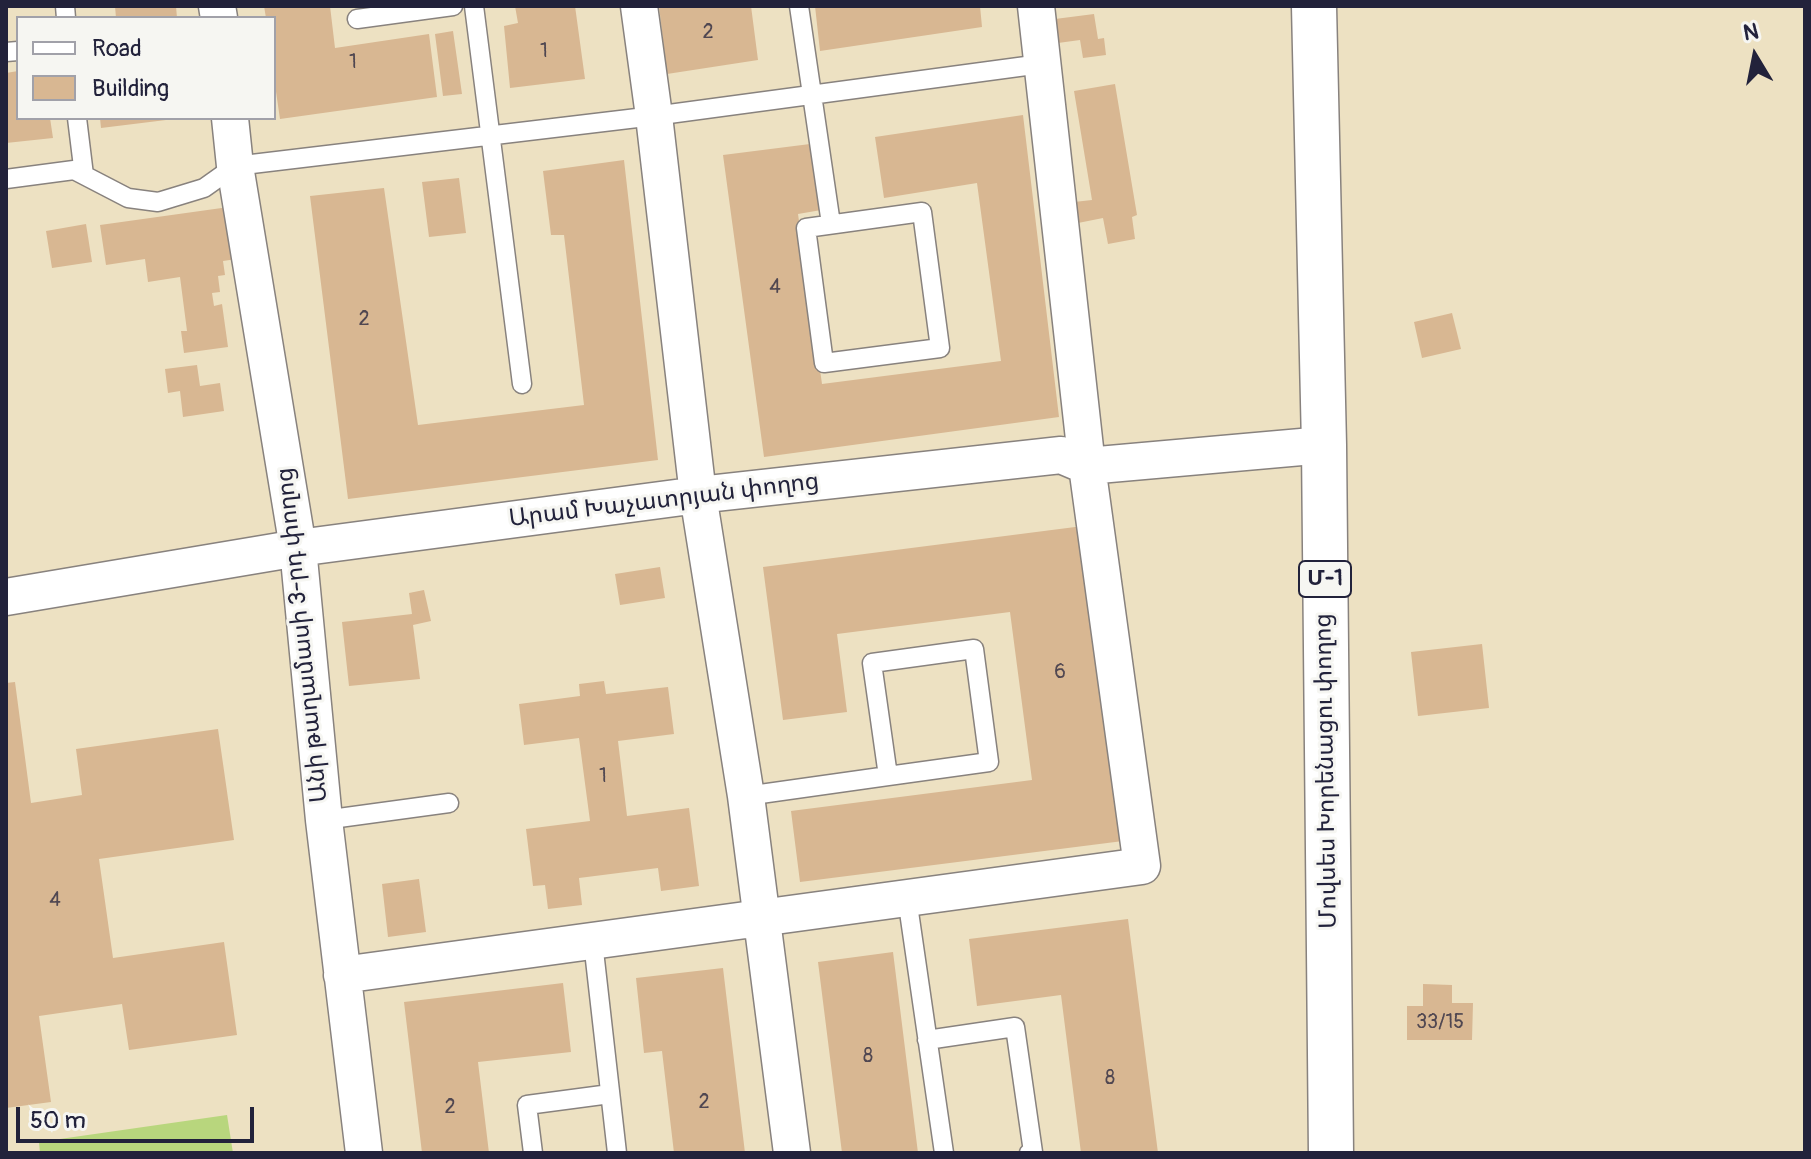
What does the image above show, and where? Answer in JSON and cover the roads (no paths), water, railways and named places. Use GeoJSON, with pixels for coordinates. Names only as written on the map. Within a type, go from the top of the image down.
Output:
{"type":"FeatureCollection","features":[{"type":"Feature","properties":{"kind":"highway","name":"Մովսես Խորենացու փողոց"},"geometry":{"type":"LineString","coordinates":[[1314,6],[1324,445],[1331,1153]]}},
{"type":"Feature","properties":{"kind":"street"},"geometry":{"type":"LineString","coordinates":[[639,6],[698,495],[746,796],[792,1153]]}},
{"type":"Feature","properties":{"kind":"street"},"geometry":{"type":"LineString","coordinates":[[342,975],[1142,866],[1087,466],[1036,6]]}},
{"type":"Feature","properties":{"kind":"street","name":"Անի թաղամասի 3-րդ փողոց"},"geometry":{"type":"LineString","coordinates":[[230,120],[235,166],[298,548],[324,820],[364,1153]]}},
{"type":"Feature","properties":{"kind":"street","name":"Արամ Խաչատրյան փողոց"},"geometry":{"type":"LineString","coordinates":[[6,597],[298,548],[698,495],[1061,455],[1087,466],[1324,445]]}},
{"type":"Feature","properties":{"kind":"lane"},"geometry":{"type":"LineString","coordinates":[[357,19],[453,6]]}},
{"type":"Feature","properties":{"kind":"lane"},"geometry":{"type":"LineString","coordinates":[[474,6],[522,384]]}},
{"type":"Feature","properties":{"kind":"lane"},"geometry":{"type":"LineString","coordinates":[[799,6],[831,224]]}},
{"type":"Feature","properties":{"kind":"lane"},"geometry":{"type":"LineString","coordinates":[[6,179],[74,170],[128,198],[158,202],[204,188],[235,166],[654,116],[1041,64]]}},
{"type":"Feature","properties":{"kind":"lane"},"geometry":{"type":"LineString","coordinates":[[77,120],[84,175]]}},
{"type":"Feature","properties":{"kind":"lane"},"geometry":{"type":"LineString","coordinates":[[922,212],[940,348],[824,363],[806,228],[831,224],[922,212]]}},
{"type":"Feature","properties":{"kind":"lane"},"geometry":{"type":"LineString","coordinates":[[746,796],[989,762],[974,649],[872,663],[888,776]]}},
{"type":"Feature","properties":{"kind":"lane"},"geometry":{"type":"LineString","coordinates":[[324,820],[449,803]]}},
{"type":"Feature","properties":{"kind":"lane"},"geometry":{"type":"LineString","coordinates":[[907,898],[944,1153]]}},
{"type":"Feature","properties":{"kind":"lane"},"geometry":{"type":"LineString","coordinates":[[593,942],[617,1153]]}},
{"type":"Feature","properties":{"kind":"lane"},"geometry":{"type":"LineString","coordinates":[[927,1040],[1015,1027],[1033,1152],[1029,1153]]}},
{"type":"Feature","properties":{"kind":"lane"},"geometry":{"type":"LineString","coordinates":[[533,1153],[527,1105],[610,1094]]}}]}
